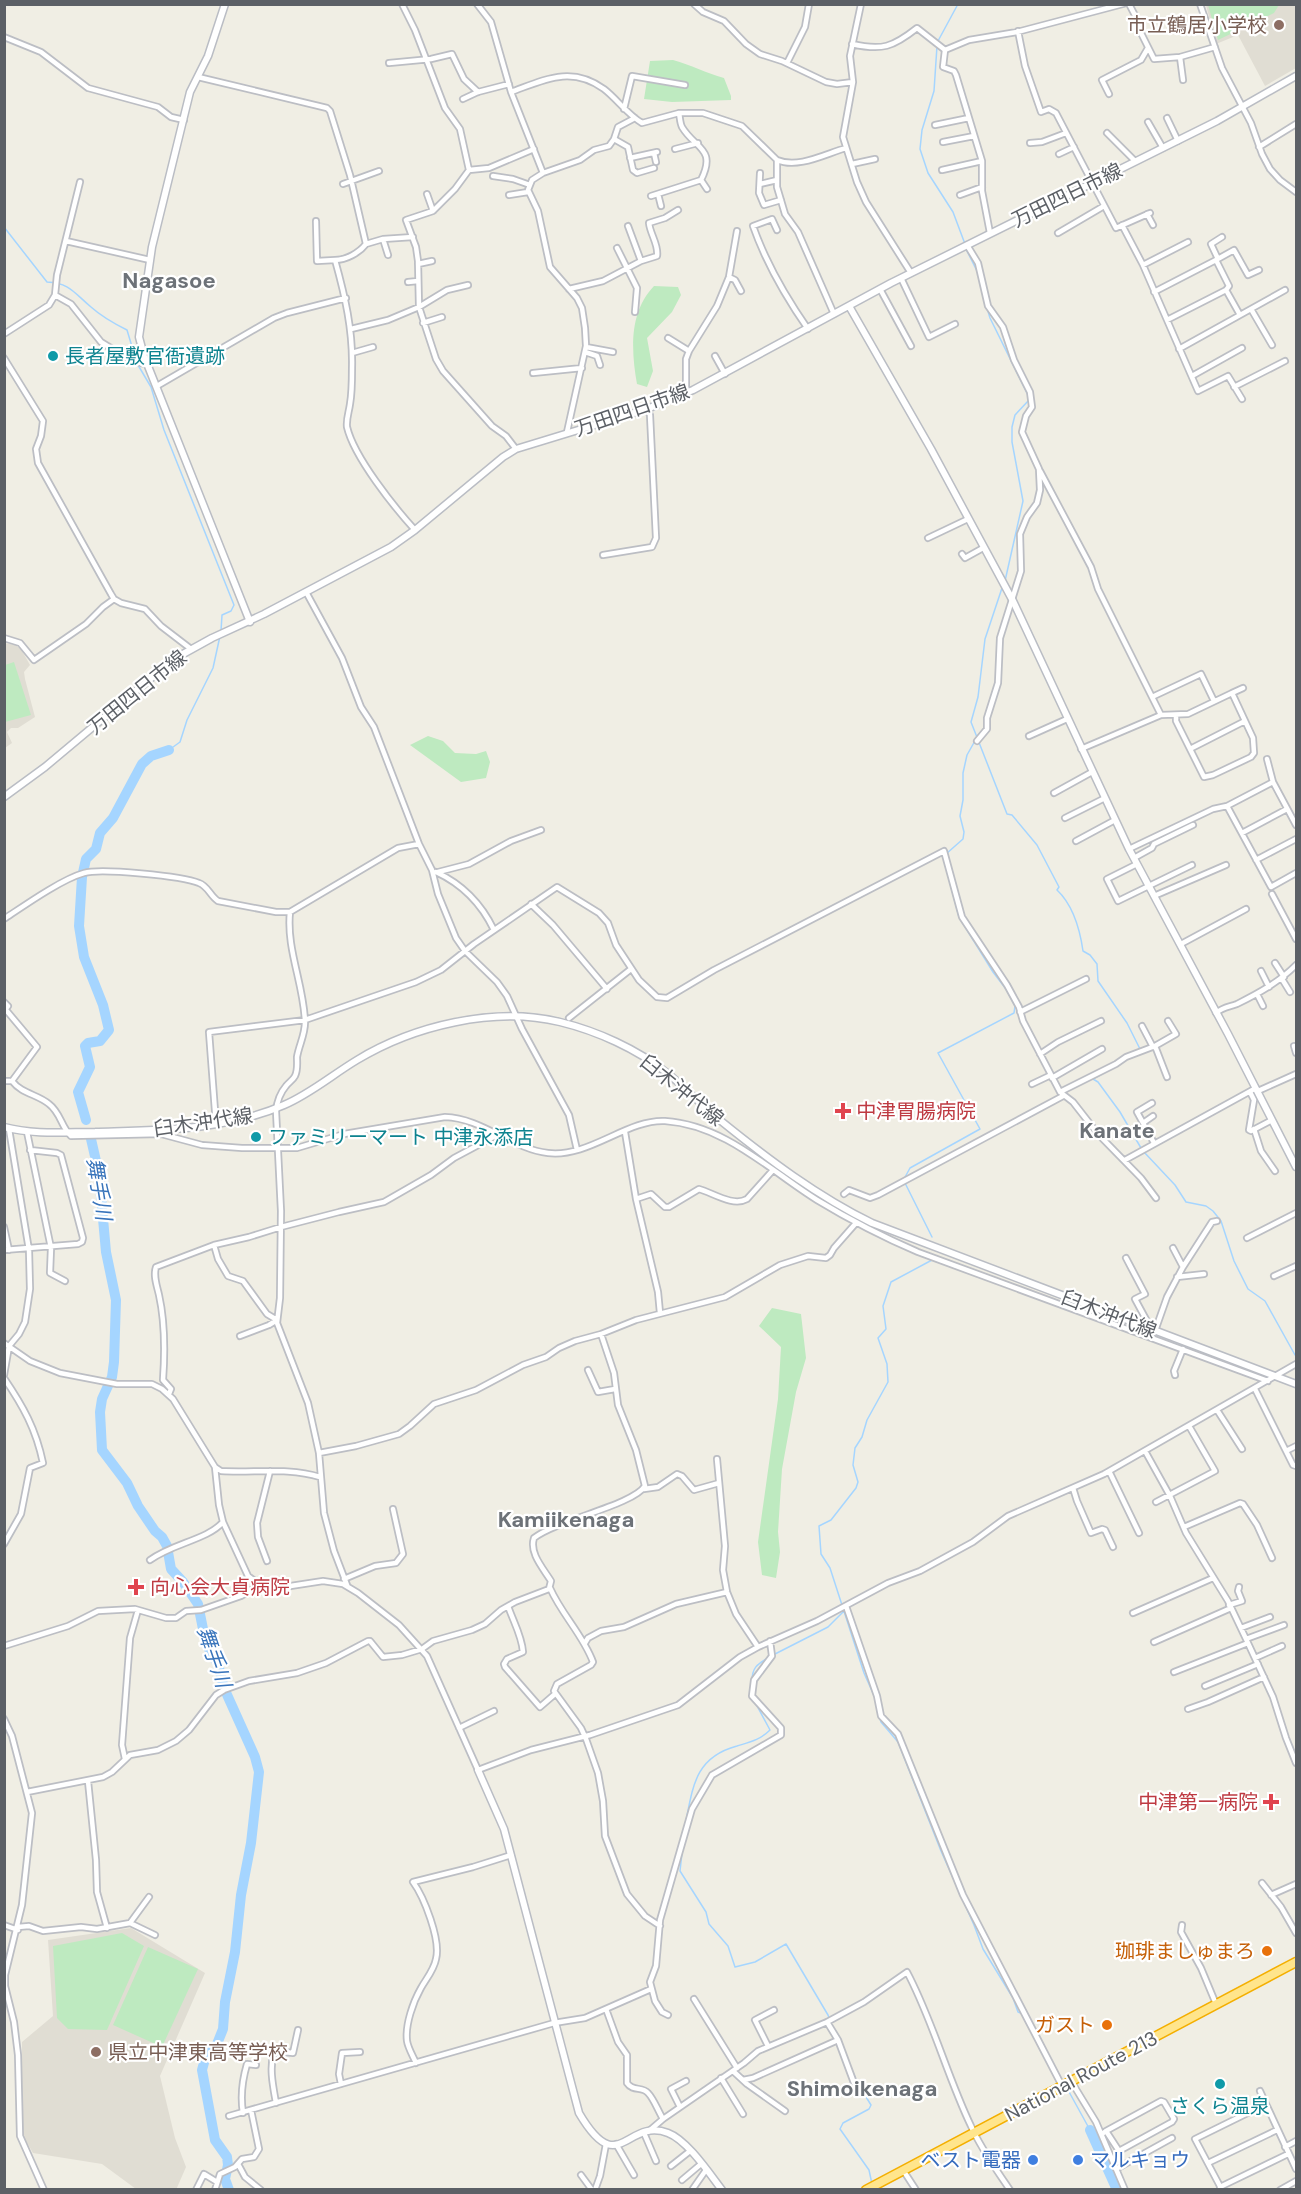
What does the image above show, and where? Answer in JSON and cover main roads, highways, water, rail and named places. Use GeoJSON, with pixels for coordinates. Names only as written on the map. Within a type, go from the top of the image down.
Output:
{"type":"FeatureCollection","features":[{"type":"Feature","properties":{"kind":"highway","name":"National Route 213"},"geometry":{"type":"LineString","coordinates":[[866,2190],[1296,1962]]}},
{"type":"Feature","properties":{"kind":"main road"},"geometry":{"type":"LineString","coordinates":[[225,4],[208,56],[190,92],[150,261],[139,337],[250,622]]}},
{"type":"Feature","properties":{"kind":"main road","name":"万田四日市線"},"geometry":{"type":"LineString","coordinates":[[4,797],[45,767],[174,659],[372,558],[415,530],[502,457],[516,449],[647,409],[686,393],[901,278],[1242,108],[1296,76]]}},
{"type":"Feature","properties":{"kind":"main road"},"geometry":{"type":"LineString","coordinates":[[849,306],[931,449],[1013,601],[1129,849],[1181,944],[1296,1167]]}},
{"type":"Feature","properties":{"kind":"main road","name":"臼木沖代線"},"geometry":{"type":"LineString","coordinates":[[7,1128],[27,1132],[67,1133],[163,1130],[216,1124],[276,1108],[300,1098],[360,1058],[397,1039],[456,1022],[517,1017],[540,1018],[568,1024],[634,1052],[662,1069],[740,1137],[842,1208],[872,1222],[1296,1384]]}},
{"type":"Feature","properties":{"kind":"main road"},"geometry":{"type":"LineString","coordinates":[[478,1770],[500,1816],[579,2113],[598,2140],[606,2144],[616,2144],[646,2132],[669,2133],[682,2142],[722,2190]]}},
{"type":"Feature","properties":{"kind":"waterway"},"geometry":{"type":"LineString","coordinates":[[938,41],[958,4]]}},
{"type":"Feature","properties":{"kind":"waterway"},"geometry":{"type":"LineString","coordinates":[[937,46],[934,91],[922,130],[920,149],[928,173],[953,212],[965,244]]}},
{"type":"Feature","properties":{"kind":"waterway"},"geometry":{"type":"LineString","coordinates":[[4,227],[47,282],[67,287],[99,314],[127,330],[136,360]]}},
{"type":"Feature","properties":{"kind":"waterway"},"geometry":{"type":"LineString","coordinates":[[966,249],[977,271]]}},
{"type":"Feature","properties":{"kind":"waterway"},"geometry":{"type":"LineString","coordinates":[[987,308],[1028,395]]}},
{"type":"Feature","properties":{"kind":"waterway"},"geometry":{"type":"LineString","coordinates":[[138,365],[151,387],[164,430],[234,605],[231,611],[222,615],[221,631]]}},
{"type":"Feature","properties":{"kind":"waterway"},"geometry":{"type":"LineString","coordinates":[[1005,581],[1023,501],[1012,442],[1012,427],[1015,415],[1029,400]]}},
{"type":"Feature","properties":{"kind":"waterway"},"geometry":{"type":"LineString","coordinates":[[1002,588],[985,639],[978,697],[971,722],[1007,814],[1012,815],[1037,845],[1059,887],[1057,890],[1063,896],[1078,926],[1083,951],[1090,955],[1097,964],[1098,981],[1127,1023],[1140,1049]]}},
{"type":"Feature","properties":{"kind":"waterway"},"geometry":{"type":"LineString","coordinates":[[169,750],[180,742],[187,720],[213,668],[220,636]]}},
{"type":"Feature","properties":{"kind":"waterway"},"geometry":{"type":"LineString","coordinates":[[946,854],[963,839],[964,832],[960,816],[963,800],[963,773],[967,755],[976,739]]}},
{"type":"Feature","properties":{"kind":"waterway","name":"舞手川"},"geometry":{"type":"LineString","coordinates":[[86,1120],[78,1092],[90,1067],[85,1046],[88,1043],[100,1041],[109,1030],[103,1005],[84,957],[79,926],[82,877],[86,859],[96,849],[100,833],[113,818],[142,764],[151,756],[169,750]]}},
{"type":"Feature","properties":{"kind":"waterway"},"geometry":{"type":"LineString","coordinates":[[904,1179],[910,1168],[980,1129],[938,1053],[1014,1013],[1015,1006],[1006,989],[959,917],[949,879]]}},
{"type":"Feature","properties":{"kind":"waterway"},"geometry":{"type":"LineString","coordinates":[[1111,1069],[1093,1079],[1098,1082],[1120,1112],[1141,1148]]}},
{"type":"Feature","properties":{"kind":"waterway","name":"舞手川"},"geometry":{"type":"LineString","coordinates":[[91,1139],[99,1174],[106,1252],[116,1300],[112,1377],[102,1399],[100,1412],[102,1450],[127,1483],[138,1506],[155,1531],[162,1537],[167,1546],[171,1569],[198,1604],[206,1644],[218,1664],[224,1688],[255,1757],[259,1772],[251,1843],[241,1895],[223,2029],[217,2044],[205,2059],[202,2070],[215,2140],[227,2157],[225,2179],[229,2190]]}},
{"type":"Feature","properties":{"kind":"waterway"},"geometry":{"type":"LineString","coordinates":[[1144,1152],[1175,1185],[1186,1202],[1206,1206],[1221,1221],[1234,1261],[1248,1289],[1265,1301],[1295,1355]]}},
{"type":"Feature","properties":{"kind":"waterway"},"geometry":{"type":"LineString","coordinates":[[905,1183],[932,1237]]}},
{"type":"Feature","properties":{"kind":"waterway"},"geometry":{"type":"LineString","coordinates":[[876,1700],[864,1673],[830,1568],[821,1554],[819,1526],[831,1520],[856,1488],[858,1482],[853,1465],[855,1448],[888,1382],[887,1364],[878,1338],[886,1329],[883,1306],[891,1282],[932,1260]]}},
{"type":"Feature","properties":{"kind":"waterway"},"geometry":{"type":"LineString","coordinates":[[775,1654],[828,1627],[844,1611]]}},
{"type":"Feature","properties":{"kind":"waterway"},"geometry":{"type":"LineString","coordinates":[[752,1681],[756,1667],[768,1658]]}},
{"type":"Feature","properties":{"kind":"waterway"},"geometry":{"type":"LineString","coordinates":[[686,1821],[694,1784],[705,1765],[723,1751],[755,1740],[770,1730],[756,1704]]}},
{"type":"Feature","properties":{"kind":"waterway"},"geometry":{"type":"LineString","coordinates":[[877,1708],[881,1722],[898,1742],[983,1949],[1013,1998],[1018,2012],[1023,2014]]}},
{"type":"Feature","properties":{"kind":"waterway"},"geometry":{"type":"LineString","coordinates":[[682,1853],[680,1871],[706,1912],[709,1924],[728,1946],[735,1967],[755,1962],[786,1944],[828,2015],[832,2026]]}},
{"type":"Feature","properties":{"kind":"waterway"},"geometry":{"type":"LineString","coordinates":[[851,2068],[871,2105],[869,2109],[843,2123],[840,2129],[869,2170],[872,2184]]}},
{"type":"Feature","properties":{"kind":"waterway"},"geometry":{"type":"LineString","coordinates":[[1068,2090],[1090,2130]]}},
{"type":"Feature","properties":{"kind":"waterway"},"geometry":{"type":"LineString","coordinates":[[1090,2130],[1117,2190]]}},
{"type":"Feature","properties":{"kind":"place","name":"市立鶴居小学校"},"geometry":{"type":"Point","coordinates":[1279,25]}},
{"type":"Feature","properties":{"kind":"place","name":"長者屋敷官衙遺跡"},"geometry":{"type":"Point","coordinates":[53,356]}},
{"type":"Feature","properties":{"kind":"place","name":"中津胃腸病院"},"geometry":{"type":"Point","coordinates":[843,1111]}},
{"type":"Feature","properties":{"kind":"place","name":"ファミリーマート 中津永添店"},"geometry":{"type":"Point","coordinates":[256,1137]}},
{"type":"Feature","properties":{"kind":"place","name":"向心会大貞病院"},"geometry":{"type":"Point","coordinates":[136,1587]}},
{"type":"Feature","properties":{"kind":"place","name":"中津第一病院"},"geometry":{"type":"Point","coordinates":[1271,1802]}},
{"type":"Feature","properties":{"kind":"place","name":"珈琲ましゅまろ"},"geometry":{"type":"Point","coordinates":[1267,1951]}},
{"type":"Feature","properties":{"kind":"place","name":"ガスト"},"geometry":{"type":"Point","coordinates":[1107,2025]}},
{"type":"Feature","properties":{"kind":"place","name":"県立中津東高等学校"},"geometry":{"type":"Point","coordinates":[96,2052]}},
{"type":"Feature","properties":{"kind":"place","name":"さくら温泉"},"geometry":{"type":"Point","coordinates":[1220,2084]}},
{"type":"Feature","properties":{"kind":"place","name":"ベスト電器"},"geometry":{"type":"Point","coordinates":[1033,2160]}},
{"type":"Feature","properties":{"kind":"place","name":"マルキョウ"},"geometry":{"type":"Point","coordinates":[1078,2160]}},
{"type":"Feature","properties":{"kind":"district","name":"Nagasoe"},"geometry":{"type":"Point","coordinates":[169,280]}},
{"type":"Feature","properties":{"kind":"district","name":"Kanate"},"geometry":{"type":"Point","coordinates":[1117,1130]}},
{"type":"Feature","properties":{"kind":"district","name":"Kamiikenaga"},"geometry":{"type":"Point","coordinates":[566,1519]}},
{"type":"Feature","properties":{"kind":"district","name":"Shimoikenaga"},"geometry":{"type":"Point","coordinates":[862,2088]}}]}
